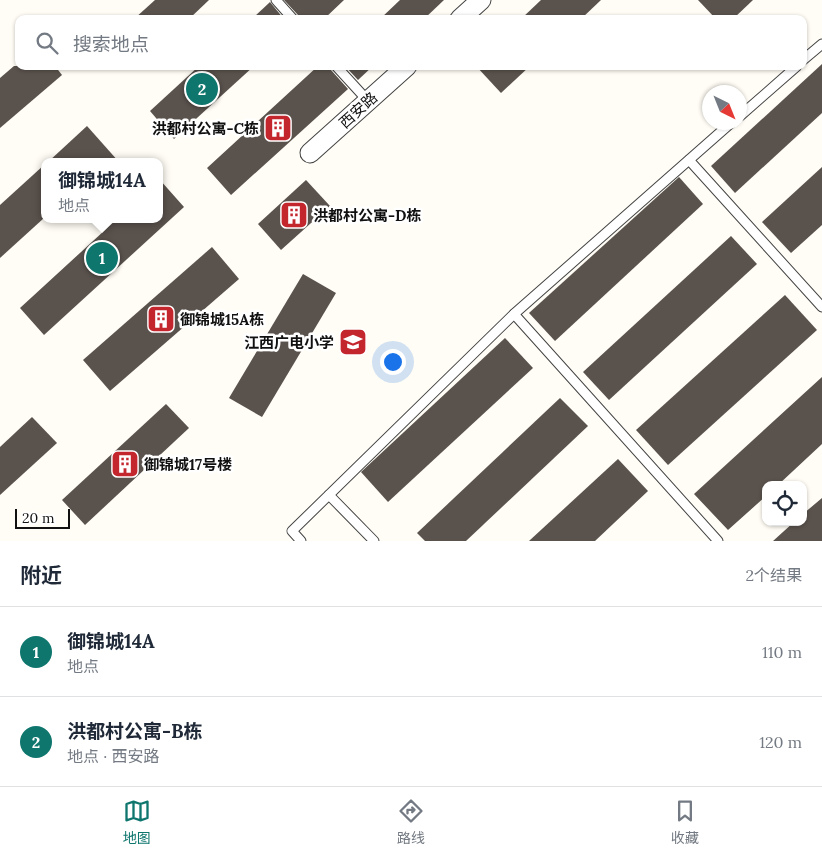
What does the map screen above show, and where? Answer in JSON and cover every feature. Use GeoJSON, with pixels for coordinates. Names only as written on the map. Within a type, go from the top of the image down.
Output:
{"type":"FeatureCollection","features":[{"type":"Feature","properties":{"kind":"street"},"geometry":{"type":"LineString","coordinates":[[465,15],[482,0]]}},
{"type":"Feature","properties":{"kind":"street","name":"西安路"},"geometry":{"type":"LineString","coordinates":[[310,153],[403,70]]}},
{"type":"Feature","properties":{"kind":"lane"},"geometry":{"type":"LineString","coordinates":[[276,0],[289,15]]}},
{"type":"Feature","properties":{"kind":"lane"},"geometry":{"type":"LineString","coordinates":[[807,57],[822,44]]}},
{"type":"Feature","properties":{"kind":"lane"},"geometry":{"type":"LineString","coordinates":[[340,70],[368,101]]}},
{"type":"Feature","properties":{"kind":"lane"},"geometry":{"type":"LineString","coordinates":[[747,110],[792,70]]}},
{"type":"Feature","properties":{"kind":"lane"},"geometry":{"type":"LineString","coordinates":[[301,541],[292,531],[514,314],[723,130]]}},
{"type":"Feature","properties":{"kind":"lane"},"geometry":{"type":"LineString","coordinates":[[689,160],[822,307]]}},
{"type":"Feature","properties":{"kind":"lane"},"geometry":{"type":"LineString","coordinates":[[514,314],[718,541]]}},
{"type":"Feature","properties":{"kind":"lane"},"geometry":{"type":"LineString","coordinates":[[329,495],[374,541]]}},
{"type":"Feature","properties":{"kind":"building"},"geometry":{"type":"Polygon","coordinates":[[[155,0],[209,0],[193,15],[138,15],[155,0]]]}},
{"type":"Feature","properties":{"kind":"building"},"geometry":{"type":"Polygon","coordinates":[[[284,0],[344,0],[328,15],[298,15],[284,0]]]}},
{"type":"Feature","properties":{"kind":"building"},"geometry":{"type":"Polygon","coordinates":[[[400,0],[444,0],[428,15],[384,15],[400,0]]]}},
{"type":"Feature","properties":{"kind":"building"},"geometry":{"type":"Polygon","coordinates":[[[541,0],[601,0],[585,15],[525,15],[541,0]]]}},
{"type":"Feature","properties":{"kind":"building"},"geometry":{"type":"Polygon","coordinates":[[[698,0],[753,0],[737,15],[712,15],[698,0]]]}},
{"type":"Feature","properties":{"kind":"building"},"geometry":{"type":"Polygon","coordinates":[[[270,2],[281,15],[256,15],[270,2]]]}},
{"type":"Feature","properties":{"kind":"building"},"geometry":{"type":"Polygon","coordinates":[[[822,64],[822,113],[735,193],[711,166],[822,64]]]}},
{"type":"Feature","properties":{"kind":"building"},"geometry":{"type":"Polygon","coordinates":[[[14,66],[15,70],[58,70],[62,75],[0,128],[0,78],[14,66]]]}},
{"type":"Feature","properties":{"kind":"building"},"geometry":{"type":"Polygon","coordinates":[[[195,70],[250,70],[174,139],[150,111],[195,70]]]}},
{"type":"Feature","properties":{"kind":"building","name":"洪都村公寓-C栋"},"geometry":{"type":"Polygon","coordinates":[[[314,70],[331,70],[348,89],[231,195],[207,168],[314,70]]]}},
{"type":"Feature","properties":{"kind":"building"},"geometry":{"type":"Polygon","coordinates":[[[349,70],[369,70],[358,80],[349,70]]]}},
{"type":"Feature","properties":{"kind":"building"},"geometry":{"type":"Polygon","coordinates":[[[480,70],[526,70],[501,93],[480,70]]]}},
{"type":"Feature","properties":{"kind":"building"},"geometry":{"type":"Polygon","coordinates":[[[87,126],[115,158],[52,158],[87,126]]]}},
{"type":"Feature","properties":{"kind":"building"},"geometry":{"type":"Polygon","coordinates":[[[822,167],[822,225],[791,253],[762,222],[822,167]]]}},
{"type":"Feature","properties":{"kind":"building"},"geometry":{"type":"Polygon","coordinates":[[[41,168],[41,221],[0,258],[0,205],[41,168]]]}},
{"type":"Feature","properties":{"kind":"building"},"geometry":{"type":"Polygon","coordinates":[[[679,177],[703,204],[555,341],[529,313],[679,177]]]}},
{"type":"Feature","properties":{"kind":"building","name":"洪都村公寓-D栋"},"geometry":{"type":"Polygon","coordinates":[[[306,180],[330,206],[281,250],[258,224],[306,180]]]}},
{"type":"Feature","properties":{"kind":"building"},"geometry":{"type":"Polygon","coordinates":[[[163,183],[184,207],[44,335],[20,308],[113,223],[163,223],[163,183]]]}},
{"type":"Feature","properties":{"kind":"building"},"geometry":{"type":"Polygon","coordinates":[[[731,236],[757,264],[609,400],[583,372],[731,236]]]}},
{"type":"Feature","properties":{"kind":"building","name":"御锦城15A栋"},"geometry":{"type":"Polygon","coordinates":[[[212,247],[239,279],[110,391],[83,360],[212,247]]]}},
{"type":"Feature","properties":{"kind":"building"},"geometry":{"type":"Polygon","coordinates":[[[303,274],[336,293],[262,417],[229,398],[303,274]]]}},
{"type":"Feature","properties":{"kind":"building"},"geometry":{"type":"Polygon","coordinates":[[[785,295],[817,330],[668,465],[636,430],[785,295]]]}},
{"type":"Feature","properties":{"kind":"building"},"geometry":{"type":"Polygon","coordinates":[[[505,338],[533,368],[388,502],[361,472],[505,338]]]}},
{"type":"Feature","properties":{"kind":"building"},"geometry":{"type":"Polygon","coordinates":[[[822,377],[822,444],[782,481],[762,481],[762,500],[728,530],[694,494],[822,377]]]}},
{"type":"Feature","properties":{"kind":"building"},"geometry":{"type":"Polygon","coordinates":[[[560,398],[588,426],[466,541],[425,541],[417,533],[560,398]]]}},
{"type":"Feature","properties":{"kind":"building","name":"御锦城17号楼"},"geometry":{"type":"Polygon","coordinates":[[[166,404],[189,428],[85,525],[62,500],[166,404]]]}},
{"type":"Feature","properties":{"kind":"building"},"geometry":{"type":"Polygon","coordinates":[[[32,417],[57,443],[0,495],[0,447],[32,417]]]}},
{"type":"Feature","properties":{"kind":"building"},"geometry":{"type":"Polygon","coordinates":[[[618,459],[648,491],[595,541],[529,541],[618,459]]]}},
{"type":"Feature","properties":{"kind":"building"},"geometry":{"type":"Polygon","coordinates":[[[822,498],[822,541],[773,541],[790,526],[807,526],[807,511],[822,498]]]}},
{"type":"Feature","properties":{"kind":"place","name":"洪都村公寓-B栋"},"geometry":{"type":"Point","coordinates":[202,89]}},
{"type":"Feature","properties":{"kind":"place","name":"洪都村公寓-C栋"},"geometry":{"type":"Point","coordinates":[278,128]}},
{"type":"Feature","properties":{"kind":"place","name":"洪都村公寓-D栋"},"geometry":{"type":"Point","coordinates":[294,215]}},
{"type":"Feature","properties":{"kind":"place","name":"御锦城14A"},"geometry":{"type":"Point","coordinates":[102,258]}},
{"type":"Feature","properties":{"kind":"place","name":"御锦城15A栋"},"geometry":{"type":"Point","coordinates":[161,319]}},
{"type":"Feature","properties":{"kind":"place","name":"江西广电小学"},"geometry":{"type":"Point","coordinates":[353,342]}},
{"type":"Feature","properties":{"kind":"place","name":"御锦城17号楼"},"geometry":{"type":"Point","coordinates":[125,464]}}]}
